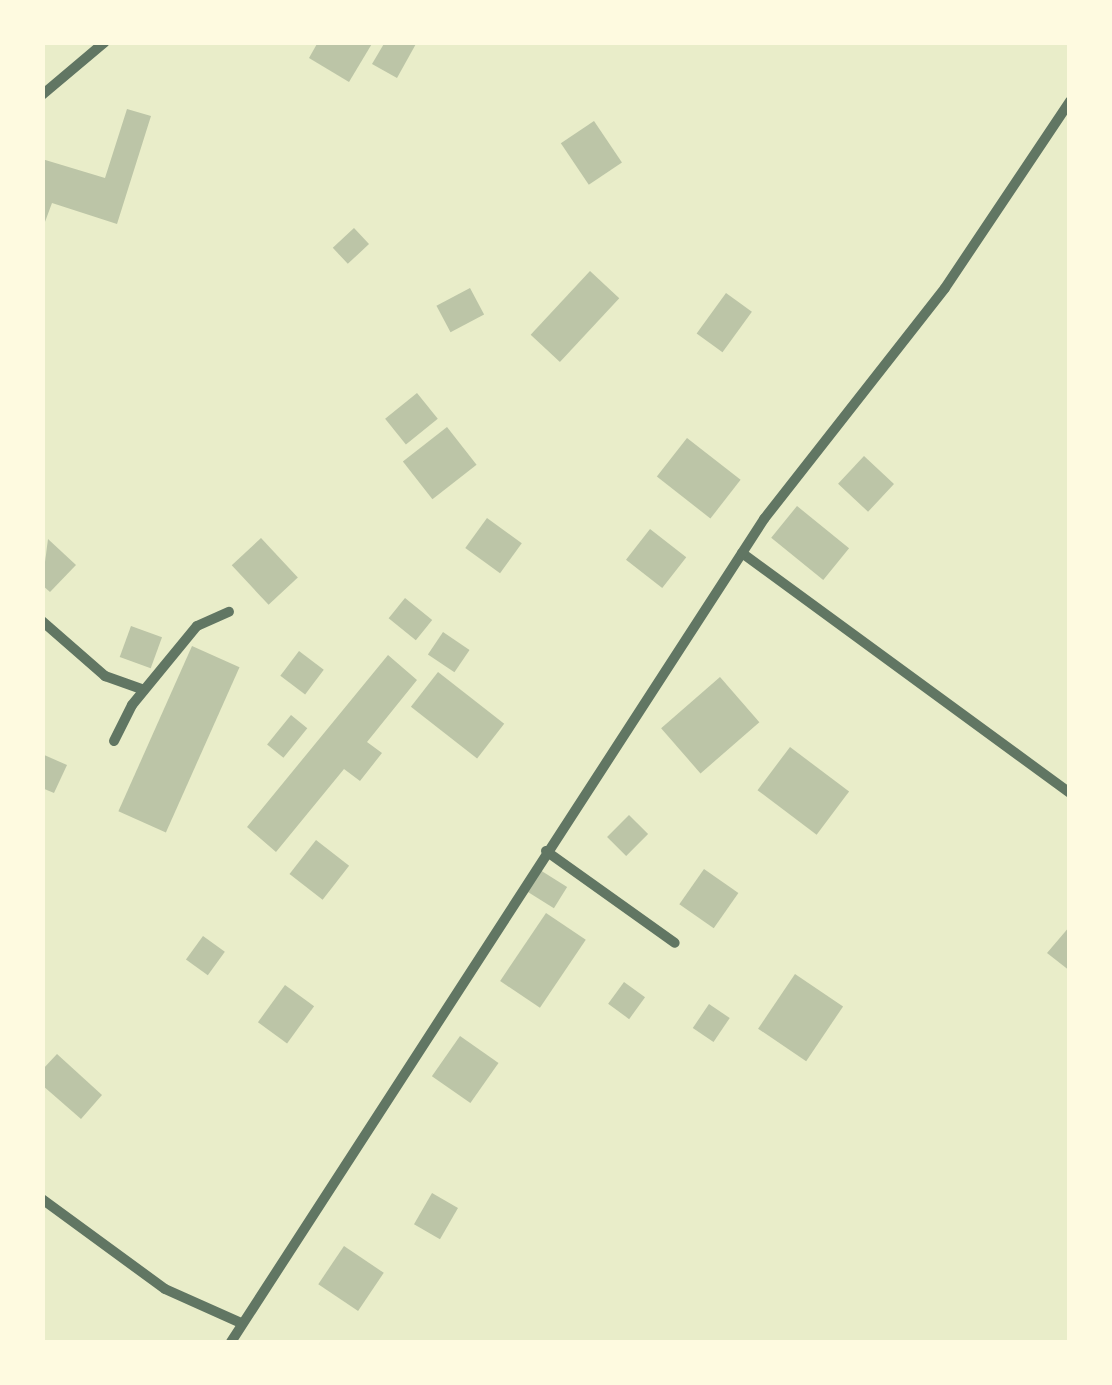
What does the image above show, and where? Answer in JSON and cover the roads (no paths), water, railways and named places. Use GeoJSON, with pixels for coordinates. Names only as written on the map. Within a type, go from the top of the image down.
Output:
{"type":"FeatureCollection","features":[{"type":"Feature","properties":{"kind":"street"},"geometry":{"type":"LineString","coordinates":[[42,94],[105,42]]}},
{"type":"Feature","properties":{"kind":"street"},"geometry":{"type":"LineString","coordinates":[[232,1342],[742,552],[945,288],[1070,101]]}},
{"type":"Feature","properties":{"kind":"street"},"geometry":{"type":"LineString","coordinates":[[742,552],[1070,793]]}},
{"type":"Feature","properties":{"kind":"street"},"geometry":{"type":"LineString","coordinates":[[114,740],[144,690],[197,626],[228,612]]}},
{"type":"Feature","properties":{"kind":"street"},"geometry":{"type":"LineString","coordinates":[[42,621],[105,676],[144,690]]}},
{"type":"Feature","properties":{"kind":"street"},"geometry":{"type":"LineString","coordinates":[[546,851],[675,943]]}},
{"type":"Feature","properties":{"kind":"street"},"geometry":{"type":"LineString","coordinates":[[42,1199],[165,1289],[241,1323]]}}]}
